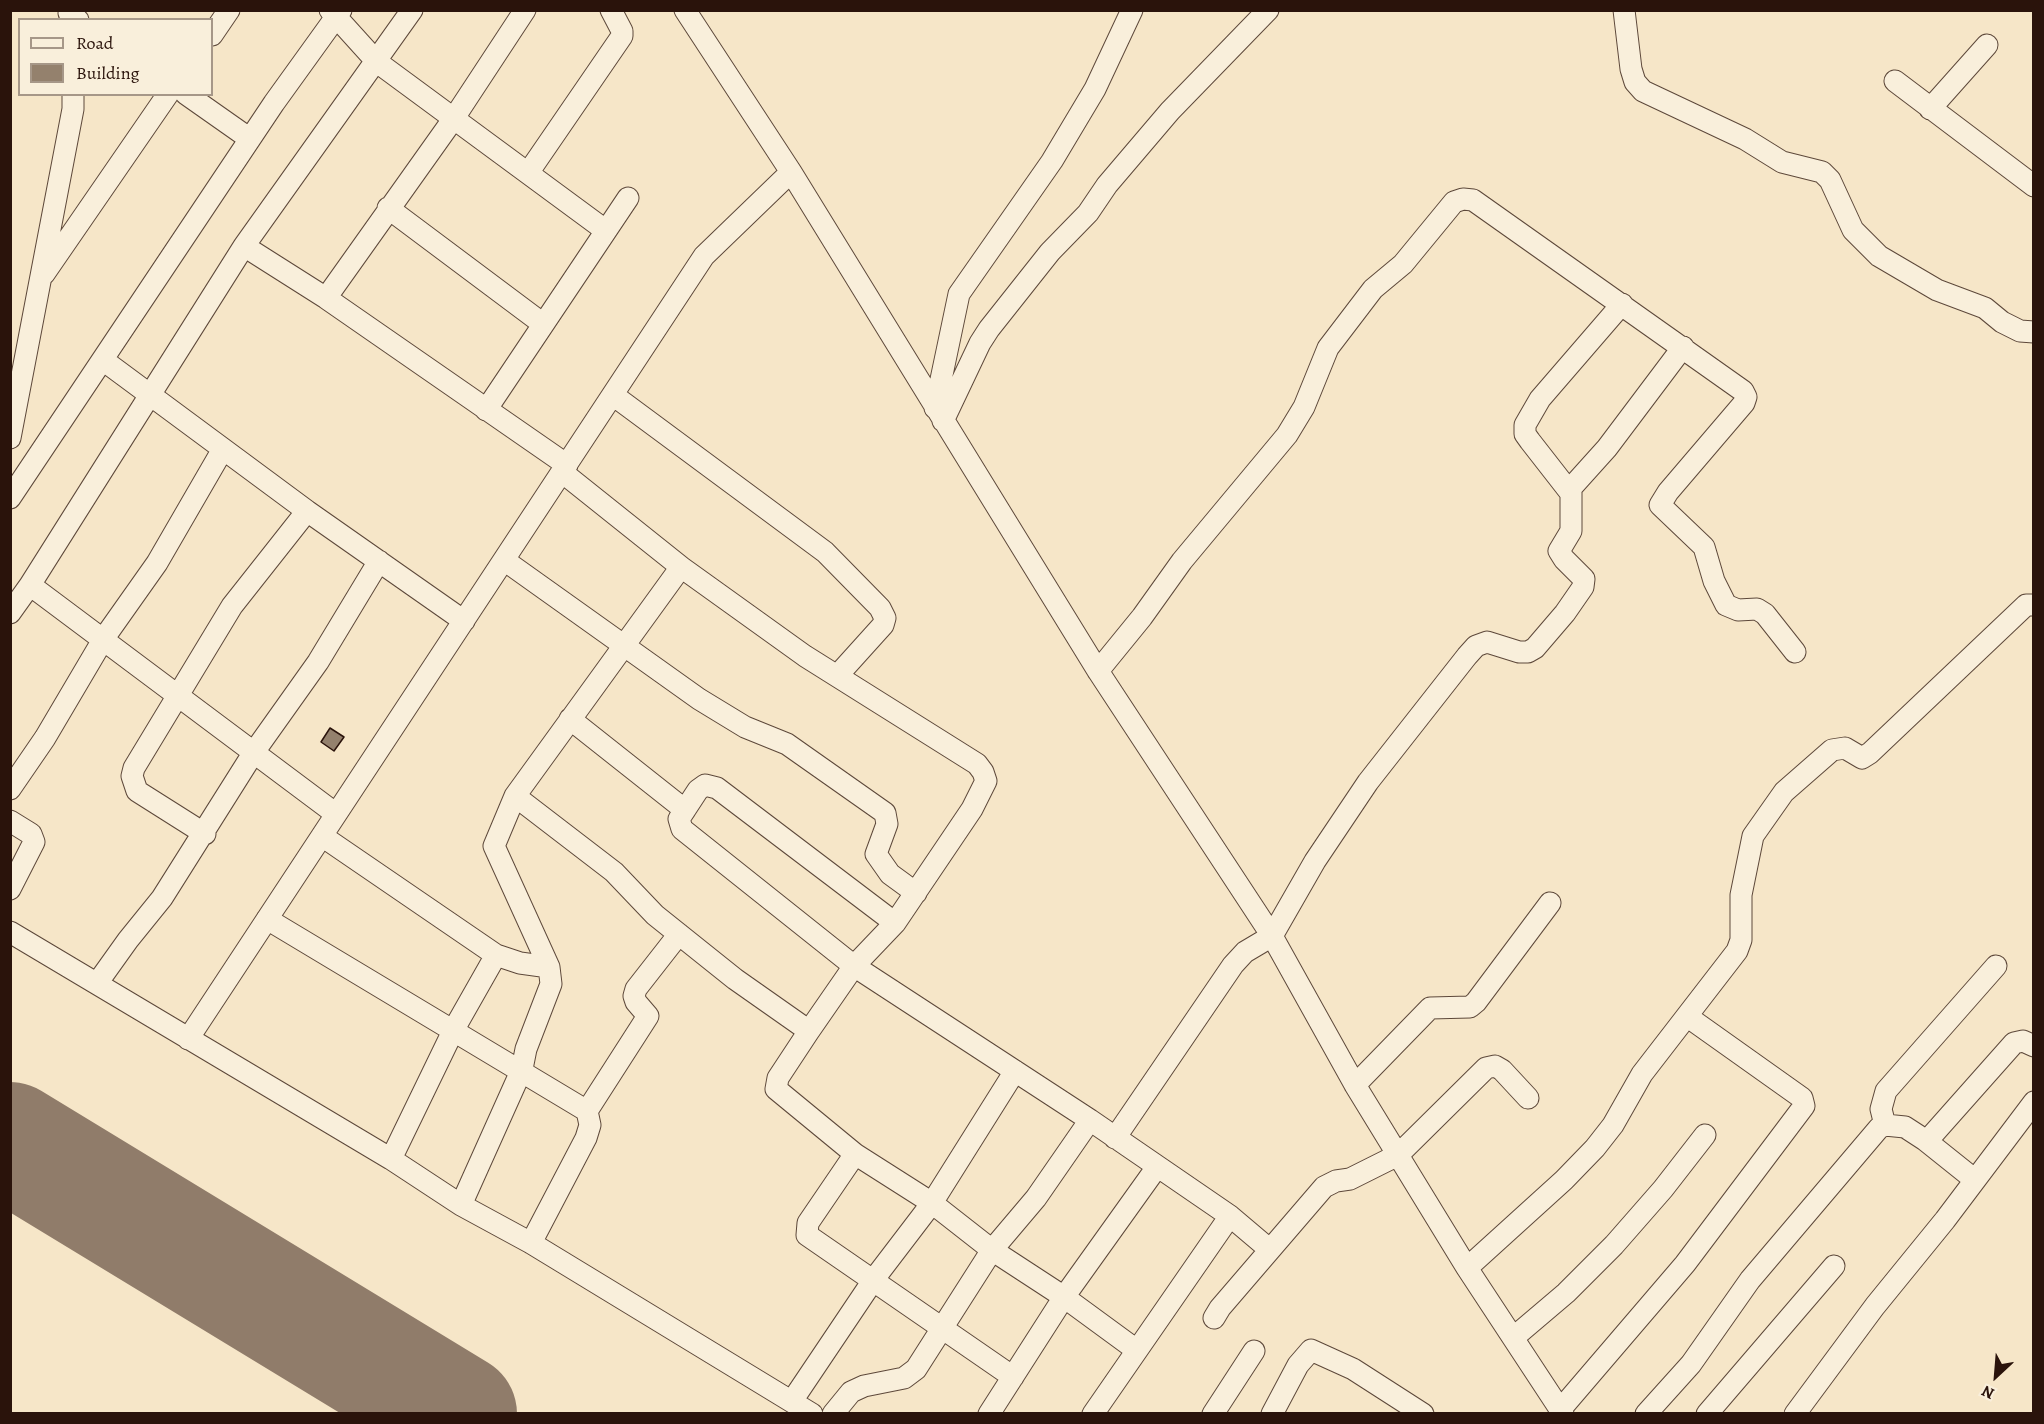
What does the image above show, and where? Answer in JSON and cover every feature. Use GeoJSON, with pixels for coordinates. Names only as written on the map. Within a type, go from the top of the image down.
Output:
{"type":"FeatureCollection","features":[{"type":"Feature","properties":{"kind":"street"},"geometry":{"type":"LineString","coordinates":[[213,34],[229,10]]}},
{"type":"Feature","properties":{"kind":"street"},"geometry":{"type":"LineString","coordinates":[[10,613],[30,585],[244,246],[412,10]]}},
{"type":"Feature","properties":{"kind":"street"},"geometry":{"type":"LineString","coordinates":[[326,298],[454,118],[525,10]]}},
{"type":"Feature","properties":{"kind":"street"},"geometry":{"type":"LineString","coordinates":[[528,173],[622,36],[611,10]]}},
{"type":"Feature","properties":{"kind":"street"},"geometry":{"type":"LineString","coordinates":[[685,10],[791,172],[1098,671],[1272,936],[1355,1085],[1467,1268],[1561,1412],[1685,1264],[1804,1106],[1802,1098],[1688,1017]]}},
{"type":"Feature","properties":{"kind":"street"},"geometry":{"type":"LineString","coordinates":[[939,415],[959,294],[1052,160],[1095,90],[1132,10]]}},
{"type":"Feature","properties":{"kind":"street"},"geometry":{"type":"LineString","coordinates":[[939,415],[989,329],[1050,252],[1088,213],[1107,185],[1170,111],[1268,10]]}},
{"type":"Feature","properties":{"kind":"street"},"geometry":{"type":"LineString","coordinates":[[1624,10],[1631,69],[1635,82],[1643,91],[1745,139],[1782,162],[1822,172],[1830,180],[1853,230],[1879,256],[1937,290],[1985,308],[2002,322],[2020,331],[2034,332]]}},
{"type":"Feature","properties":{"kind":"street"},"geometry":{"type":"LineString","coordinates":[[10,498],[336,12],[377,62],[605,230]]}},
{"type":"Feature","properties":{"kind":"street"},"geometry":{"type":"LineString","coordinates":[[1930,109],[1987,45]]}},
{"type":"Feature","properties":{"kind":"street"},"geometry":{"type":"LineString","coordinates":[[1895,81],[1930,109],[2030,175]]}},
{"type":"Feature","properties":{"kind":"street"},"geometry":{"type":"LineString","coordinates":[[10,438],[73,109],[73,96]]}},
{"type":"Feature","properties":{"kind":"street"},"geometry":{"type":"LineString","coordinates":[[41,278],[167,96]]}},
{"type":"Feature","properties":{"kind":"street"},"geometry":{"type":"LineString","coordinates":[[189,96],[250,139]]}},
{"type":"Feature","properties":{"kind":"street"},"geometry":{"type":"LineString","coordinates":[[188,1039],[705,256],[791,172]]}},
{"type":"Feature","properties":{"kind":"street"},"geometry":{"type":"LineString","coordinates":[[486,410],[628,198]]}},
{"type":"Feature","properties":{"kind":"street"},"geometry":{"type":"LineString","coordinates":[[1098,671],[1142,617],[1182,561],[1287,435],[1304,407],[1328,348],[1373,289],[1403,264],[1457,200],[1473,200],[1743,391],[1746,397],[1744,403],[1668,492],[1661,501],[1661,508],[1704,547],[1714,581],[1726,605],[1738,610],[1757,609],[1765,614],[1795,652]]}},
{"type":"Feature","properties":{"kind":"street"},"geometry":{"type":"LineString","coordinates":[[388,208],[543,324]]}},
{"type":"Feature","properties":{"kind":"street"},"geometry":{"type":"LineString","coordinates":[[244,246],[326,298],[486,410],[564,469],[681,567],[837,676],[977,764],[984,772],[985,786],[916,892],[895,923],[854,966],[778,1078],[776,1089],[855,1154],[932,1203],[992,1250],[1064,1297],[1135,1349]]}},
{"type":"Feature","properties":{"kind":"street"},"geometry":{"type":"LineString","coordinates":[[1115,1138],[1233,965],[1245,952],[1272,936],[1315,861],[1368,782],[1467,656],[1476,646],[1487,642],[1519,652],[1528,652],[1535,648],[1577,596],[1584,579],[1559,551],[1571,531],[1569,491],[1525,434],[1525,425],[1540,399],[1622,304]]}},
{"type":"Feature","properties":{"kind":"street"},"geometry":{"type":"LineString","coordinates":[[1569,491],[1607,448],[1683,347]]}},
{"type":"Feature","properties":{"kind":"street"},"geometry":{"type":"LineString","coordinates":[[103,360],[307,511],[464,621]]}},
{"type":"Feature","properties":{"kind":"street"},"geometry":{"type":"LineString","coordinates":[[613,395],[825,552],[880,608],[885,618],[883,625],[837,676]]}},
{"type":"Feature","properties":{"kind":"street"},"geometry":{"type":"LineString","coordinates":[[10,789],[45,738],[105,638],[157,563],[223,449]]}},
{"type":"Feature","properties":{"kind":"street"},"geometry":{"type":"LineString","coordinates":[[205,834],[137,790],[132,776],[134,768],[232,606],[307,511]]}},
{"type":"Feature","properties":{"kind":"street"},"geometry":{"type":"LineString","coordinates":[[504,560],[699,699],[745,727],[787,744],[885,813],[887,824],[876,854],[890,874],[916,892]]}},
{"type":"Feature","properties":{"kind":"street"},"geometry":{"type":"LineString","coordinates":[[98,982],[162,898],[205,834],[254,752],[318,662],[379,561]]}},
{"type":"Feature","properties":{"kind":"street"},"geometry":{"type":"LineString","coordinates":[[461,1205],[522,1070],[526,1049],[551,984],[549,966],[494,846],[515,796],[681,567]]}},
{"type":"Feature","properties":{"kind":"street"},"geometry":{"type":"LineString","coordinates":[[30,585],[105,638],[177,697],[336,814]]}},
{"type":"Feature","properties":{"kind":"street"},"geometry":{"type":"LineString","coordinates":[[1467,1268],[1564,1180],[1595,1148],[1612,1125],[1642,1074],[1737,951],[1741,940],[1741,895],[1751,842],[1761,823],[1785,792],[1832,750],[1845,748],[1862,758],[1870,753],[2026,605],[2034,605]]}},
{"type":"Feature","properties":{"kind":"street"},"geometry":{"type":"LineString","coordinates":[[570,719],[685,810]]}},
{"type":"Feature","properties":{"kind":"street"},"geometry":{"type":"LineString","coordinates":[[895,923],[717,788],[701,787],[679,819],[682,829],[854,966],[1090,1120],[1230,1216],[1269,1249]]}},
{"type":"Feature","properties":{"kind":"street"},"geometry":{"type":"LineString","coordinates":[[515,796],[614,872],[655,915],[735,979],[809,1031]]}},
{"type":"Feature","properties":{"kind":"street"},"geometry":{"type":"LineString","coordinates":[[10,821],[31,834],[34,842],[10,889]]}},
{"type":"Feature","properties":{"kind":"street"},"geometry":{"type":"LineString","coordinates":[[322,836],[496,955],[520,963],[549,966]]}},
{"type":"Feature","properties":{"kind":"street"},"geometry":{"type":"LineString","coordinates":[[1355,1085],[1430,1008],[1470,1007],[1476,1002],[1551,903]]}},
{"type":"Feature","properties":{"kind":"street"},"geometry":{"type":"LineString","coordinates":[[267,919],[587,1110]]}},
{"type":"Feature","properties":{"kind":"street"},"geometry":{"type":"LineString","coordinates":[[10,932],[98,982],[188,1039],[391,1159],[461,1205],[531,1243],[812,1413]]}},
{"type":"Feature","properties":{"kind":"street"},"geometry":{"type":"LineString","coordinates":[[531,1243],[586,1138],[590,1125],[587,1110],[648,1016],[636,1002],[634,996],[636,989],[679,934]]}},
{"type":"Feature","properties":{"kind":"street"},"geometry":{"type":"LineString","coordinates":[[391,1159],[454,1029],[496,955]]}},
{"type":"Feature","properties":{"kind":"street"},"geometry":{"type":"LineString","coordinates":[[1885,1125],[1881,1109],[1886,1091],[1996,966]]}},
{"type":"Feature","properties":{"kind":"street"},"geometry":{"type":"LineString","coordinates":[[1927,1141],[2008,1049],[2017,1042],[2034,1046]]}},
{"type":"Feature","properties":{"kind":"street"},"geometry":{"type":"LineString","coordinates":[[1214,1318],[1269,1249],[1324,1187],[1336,1181],[1350,1179],[1398,1155],[1471,1082],[1491,1066],[1502,1070],[1528,1098]]}},
{"type":"Feature","properties":{"kind":"street"},"geometry":{"type":"LineString","coordinates":[[792,1401],[874,1279],[932,1203],[1015,1071]]}},
{"type":"Feature","properties":{"kind":"street"},"geometry":{"type":"LineString","coordinates":[[1795,1413],[2034,1102]]}},
{"type":"Feature","properties":{"kind":"street"},"geometry":{"type":"LineString","coordinates":[[833,1413],[851,1392],[864,1386],[904,1378],[916,1369],[992,1250],[1036,1198],[1090,1120]]}},
{"type":"Feature","properties":{"kind":"street"},"geometry":{"type":"LineString","coordinates":[[1646,1413],[1691,1364],[1750,1280],[1866,1143],[1885,1125],[1905,1127],[1927,1141],[1975,1180]]}},
{"type":"Feature","properties":{"kind":"street"},"geometry":{"type":"LineString","coordinates":[[1513,1338],[1566,1293],[1614,1245],[1663,1189],[1705,1135]]}},
{"type":"Feature","properties":{"kind":"street"},"geometry":{"type":"LineString","coordinates":[[855,1154],[807,1223],[806,1230],[810,1238],[874,1279],[1013,1377]]}},
{"type":"Feature","properties":{"kind":"street"},"geometry":{"type":"LineString","coordinates":[[989,1413],[1064,1297],[1157,1167]]}},
{"type":"Feature","properties":{"kind":"street"},"geometry":{"type":"LineString","coordinates":[[1093,1413],[1135,1349],[1230,1216]]}},
{"type":"Feature","properties":{"kind":"street"},"geometry":{"type":"LineString","coordinates":[[1707,1413],[1834,1266]]}},
{"type":"Feature","properties":{"kind":"street"},"geometry":{"type":"LineString","coordinates":[[1272,1413],[1298,1365],[1311,1350],[1353,1369],[1423,1413]]}},
{"type":"Feature","properties":{"kind":"street"},"geometry":{"type":"LineString","coordinates":[[1213,1413],[1254,1351]]}},
{"type":"Feature","properties":{"kind":"building"},"geometry":{"type":"Polygon","coordinates":[[[330,728],[344,737],[334,751],[321,742],[330,728]]]}},
{"type":"Feature","properties":{"kind":"runway"},"geometry":{"type":"LineString","coordinates":[[10,1142],[457,1414]]}}]}
